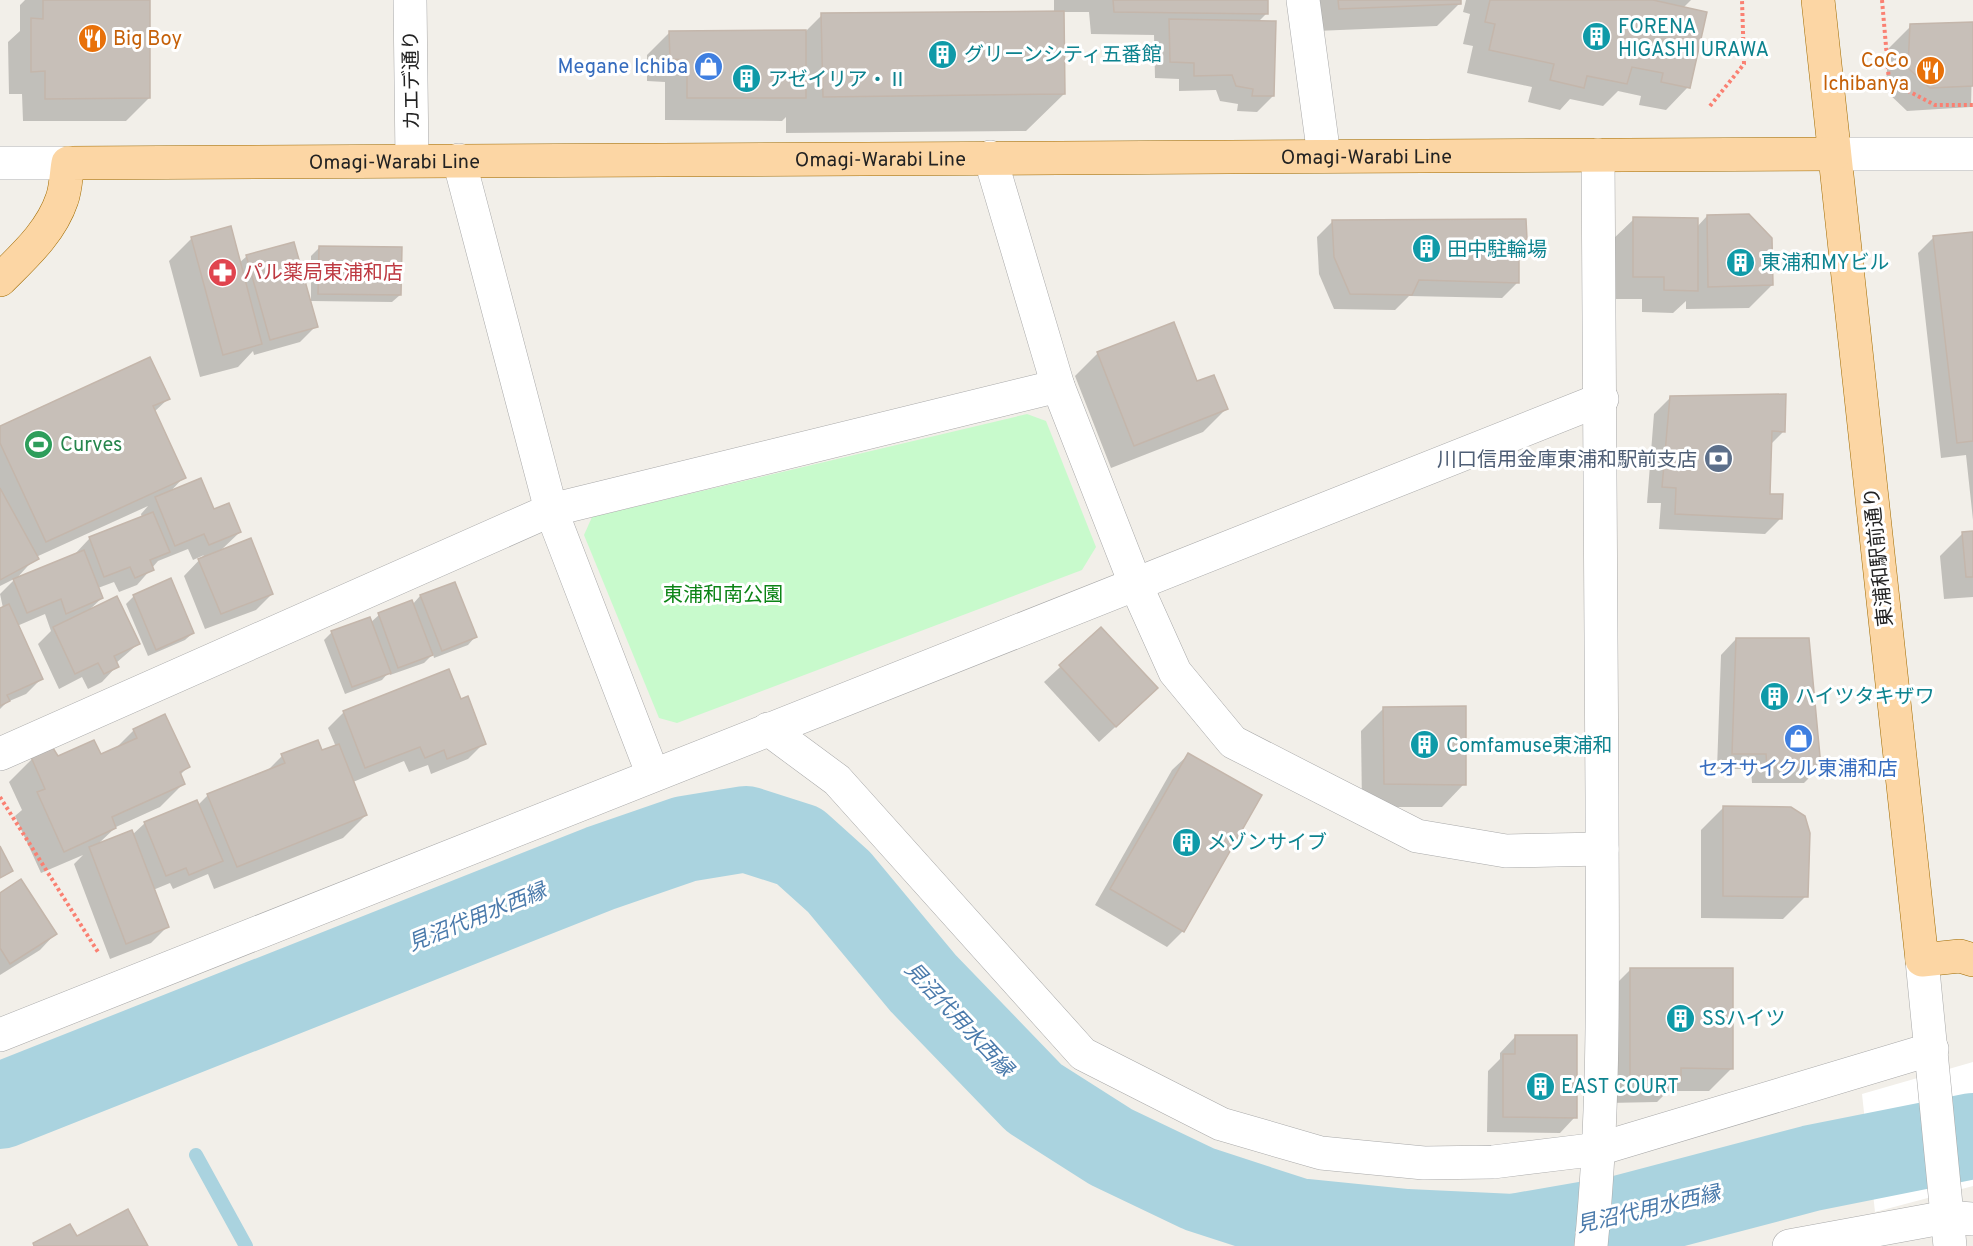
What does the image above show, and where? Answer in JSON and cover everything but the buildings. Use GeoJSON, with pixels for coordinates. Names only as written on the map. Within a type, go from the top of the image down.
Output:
{"type":"FeatureCollection","features":[{"type":"Feature","properties":{"kind":"main road","name":"東浦和駅前通り"},"geometry":{"type":"LineString","coordinates":[[1818,0],[1922,960]]}},
{"type":"Feature","properties":{"kind":"main road","name":"Omagi-Warabi Line"},"geometry":{"type":"LineString","coordinates":[[68,162],[1834,154]]}},
{"type":"Feature","properties":{"kind":"main road"},"geometry":{"type":"LineString","coordinates":[[0,280],[31,249],[49,226],[62,199],[68,162]]}},
{"type":"Feature","properties":{"kind":"main road"},"geometry":{"type":"LineString","coordinates":[[1922,960],[1960,956],[1973,960]]}},
{"type":"Feature","properties":{"kind":"street","name":"カエデ通り"},"geometry":{"type":"LineString","coordinates":[[410,0],[412,160]]}},
{"type":"Feature","properties":{"kind":"street"},"geometry":{"type":"LineString","coordinates":[[1303,0],[1324,156]]}},
{"type":"Feature","properties":{"kind":"street"},"geometry":{"type":"LineString","coordinates":[[1834,154],[1973,154]]}},
{"type":"Feature","properties":{"kind":"street"},"geometry":{"type":"LineString","coordinates":[[1591,1246],[1599,1149],[1602,849],[1602,399],[1598,155]]}},
{"type":"Feature","properties":{"kind":"street"},"geometry":{"type":"LineString","coordinates":[[990,157],[1058,386],[1135,583],[1175,672],[1233,742],[1417,836],[1506,851],[1602,849]]}},
{"type":"Feature","properties":{"kind":"street"},"geometry":{"type":"LineString","coordinates":[[459,160],[551,510],[653,775]]}},
{"type":"Feature","properties":{"kind":"street"},"geometry":{"type":"LineString","coordinates":[[0,163],[68,162]]}},
{"type":"Feature","properties":{"kind":"street"},"geometry":{"type":"LineString","coordinates":[[0,754],[551,510],[1058,386]]}},
{"type":"Feature","properties":{"kind":"street"},"geometry":{"type":"LineString","coordinates":[[0,1035],[1602,399]]}},
{"type":"Feature","properties":{"kind":"street"},"geometry":{"type":"LineString","coordinates":[[768,729],[837,780],[1083,1054],[1221,1124],[1321,1153],[1424,1163],[1493,1162],[1599,1149],[1933,1063]]}},
{"type":"Feature","properties":{"kind":"street"},"geometry":{"type":"LineString","coordinates":[[1789,1246],[1954,1219],[1922,960]]}},
{"type":"Feature","properties":{"kind":"path"},"geometry":{"type":"LineString","coordinates":[[1710,106],[1744,64],[1742,0]]}},
{"type":"Feature","properties":{"kind":"path"},"geometry":{"type":"LineString","coordinates":[[1882,0],[1889,81],[1935,105],[1973,105]]}},
{"type":"Feature","properties":{"kind":"path"},"geometry":{"type":"LineString","coordinates":[[0,797],[100,955]]}},
{"type":"Feature","properties":{"kind":"green space","name":"東浦和南公園"},"geometry":{"type":"Polygon","coordinates":[[[1027,414],[1046,421],[1096,547],[1082,570],[677,723],[659,718],[584,535],[592,517],[1027,414]]]}},
{"type":"Feature","properties":{"kind":"pier"},"geometry":{"type":"Polygon","coordinates":[[[1973,1062],[1973,1186],[1875,1212],[1862,1094],[1973,1062]]]}},
{"type":"Feature","properties":{"kind":"pier"},"geometry":{"type":"Polygon","coordinates":[[[1627,1182],[1620,1246],[1549,1246],[1554,1187],[1627,1182]]]}},
{"type":"Feature","properties":{"kind":"waterway","name":"見沼代用水西縁"},"geometry":{"type":"LineString","coordinates":[[0,1106],[601,868],[685,839],[746,829],[799,846],[839,882],[923,983],[1034,1098],[1111,1147],[1199,1189],[1297,1221],[1406,1232],[1513,1237],[1622,1218],[1812,1168],[1973,1136]]}},
{"type":"Feature","properties":{"kind":"waterway"},"geometry":{"type":"LineString","coordinates":[[196,1155],[246,1246]]}},
{"type":"Feature","properties":{"kind":"place","name":"FORENA HIGASHI URAWA"},"geometry":{"type":"Point","coordinates":[1597,37]}},
{"type":"Feature","properties":{"kind":"place","name":"Big Boy"},"geometry":{"type":"Point","coordinates":[92,38]}},
{"type":"Feature","properties":{"kind":"place","name":"グリーンシティ五番館"},"geometry":{"type":"Point","coordinates":[943,54]}},
{"type":"Feature","properties":{"kind":"place","name":"Megane Ichiba"},"geometry":{"type":"Point","coordinates":[709,66]}},
{"type":"Feature","properties":{"kind":"place","name":"CoCo Ichibanya"},"geometry":{"type":"Point","coordinates":[1930,71]}},
{"type":"Feature","properties":{"kind":"place","name":"アゼイリア・Ⅱ"},"geometry":{"type":"Point","coordinates":[747,79]}},
{"type":"Feature","properties":{"kind":"place","name":"田中駐輪場"},"geometry":{"type":"Point","coordinates":[1426,249]}},
{"type":"Feature","properties":{"kind":"place","name":"東浦和MYビル"},"geometry":{"type":"Point","coordinates":[1740,262]}},
{"type":"Feature","properties":{"kind":"place","name":"パル薬局東浦和店"},"geometry":{"type":"Point","coordinates":[222,272]}},
{"type":"Feature","properties":{"kind":"place","name":"Curves"},"geometry":{"type":"Point","coordinates":[39,444]}},
{"type":"Feature","properties":{"kind":"place","name":"川口信用金庫東浦和駅前支店"},"geometry":{"type":"Point","coordinates":[1718,459]}},
{"type":"Feature","properties":{"kind":"place","name":"ハイツタキザワ"},"geometry":{"type":"Point","coordinates":[1774,696]}},
{"type":"Feature","properties":{"kind":"place","name":"セオサイクル東浦和店"},"geometry":{"type":"Point","coordinates":[1798,738]}},
{"type":"Feature","properties":{"kind":"place","name":"Comfamuse東浦和"},"geometry":{"type":"Point","coordinates":[1425,745]}},
{"type":"Feature","properties":{"kind":"place","name":"メゾンサイブ"},"geometry":{"type":"Point","coordinates":[1186,842]}},
{"type":"Feature","properties":{"kind":"place","name":"SSハイツ"},"geometry":{"type":"Point","coordinates":[1681,1018]}},
{"type":"Feature","properties":{"kind":"place","name":"EAST COURT"},"geometry":{"type":"Point","coordinates":[1540,1086]}}]}
